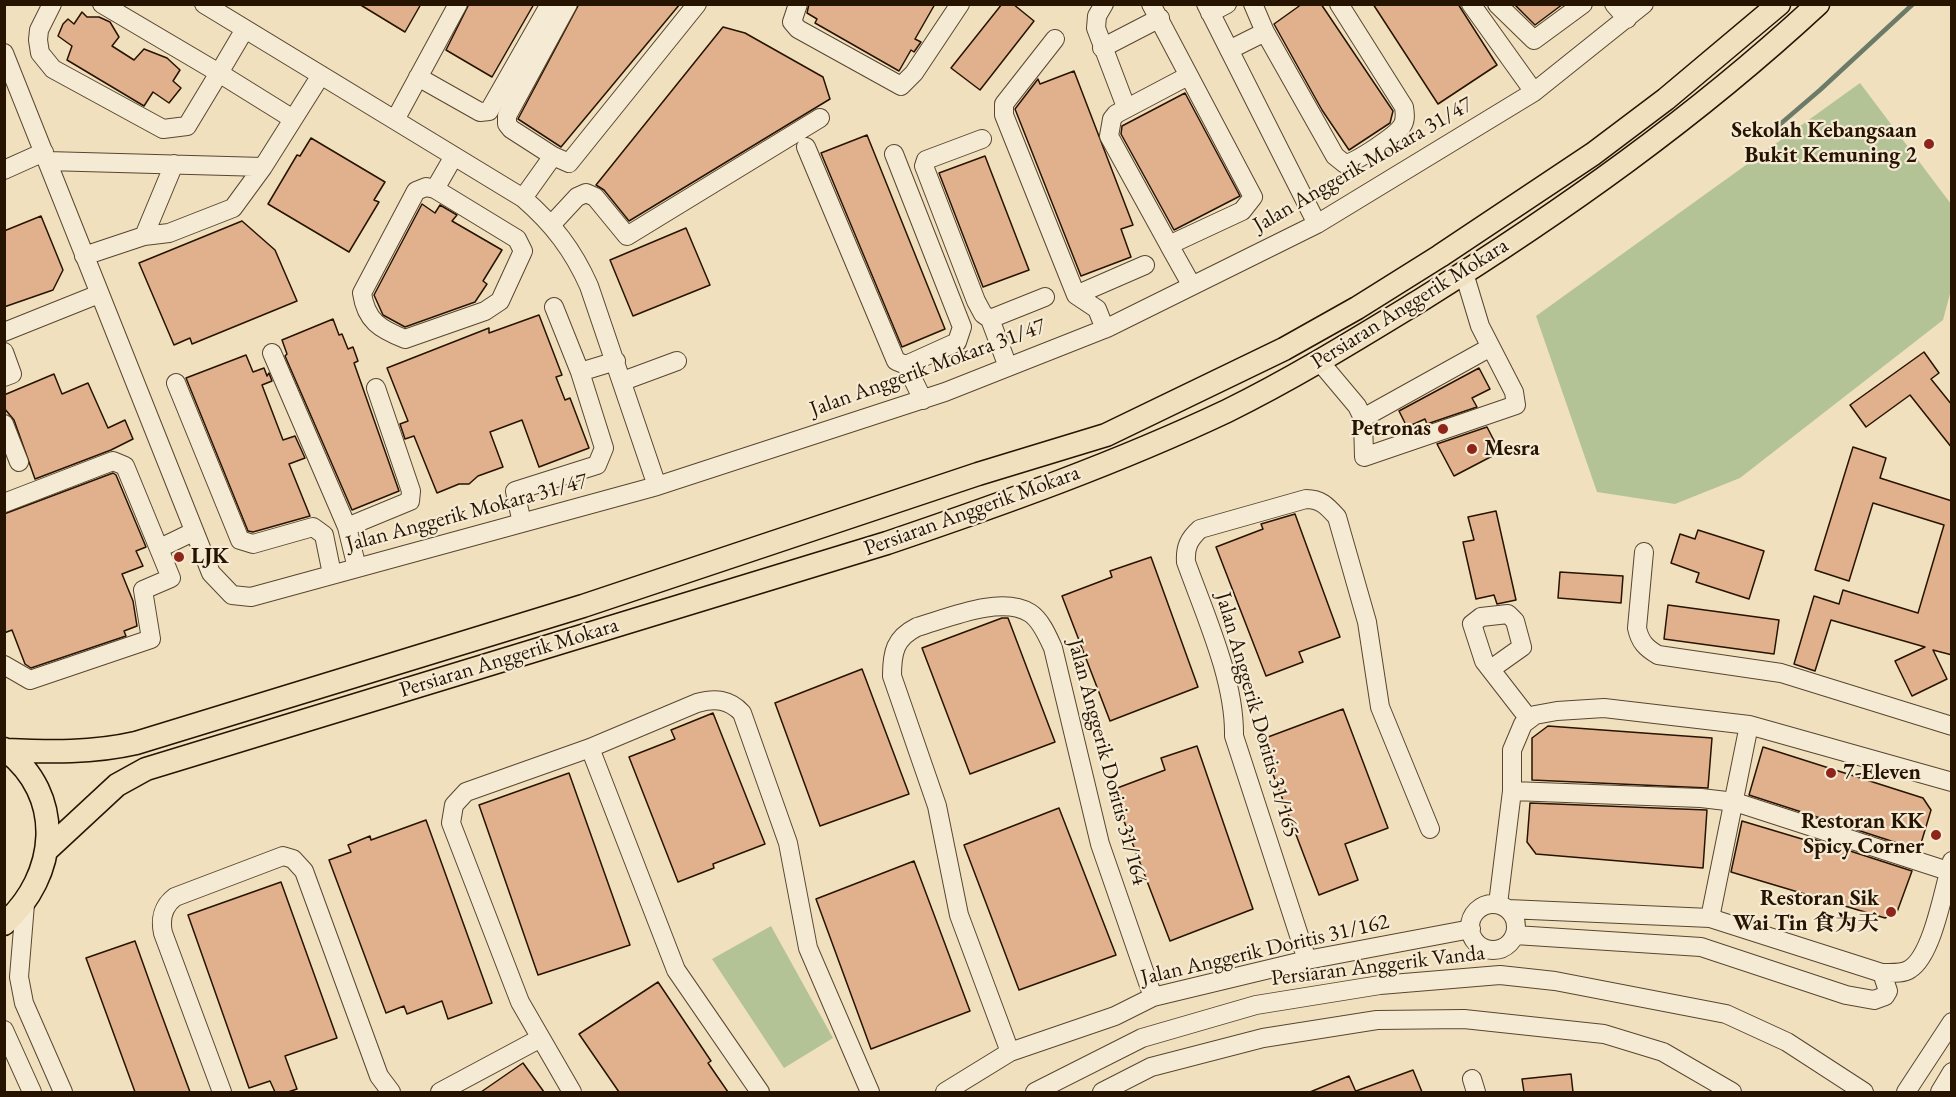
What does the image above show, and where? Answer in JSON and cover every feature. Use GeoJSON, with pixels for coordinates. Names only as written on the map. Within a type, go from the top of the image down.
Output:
{"type":"FeatureCollection","features":[{"type":"Feature","properties":{"kind":"main road","name":"Persiaran Anggerik Mokara"},"geometry":{"type":"LineString","coordinates":[[5,749],[66,753],[103,750],[136,743],[583,606],[978,474],[1106,435],[1284,349],[1357,308],[1440,256],[1593,154],[1666,99],[1779,4]]}},
{"type":"Feature","properties":{"kind":"main road","name":"Persiaran Anggerik Mokara"},"geometry":{"type":"LineString","coordinates":[[48,849],[117,785],[146,769],[875,547],[999,505],[1227,411],[1320,362],[1464,273],[1610,175],[1684,120],[1760,58],[1818,4]]}},
{"type":"Feature","properties":{"kind":"main road"},"geometry":{"type":"LineString","coordinates":[[4,924],[25,904],[40,878],[48,849],[48,821],[40,794],[26,770],[5,749]]}},
{"type":"Feature","properties":{"kind":"street"},"geometry":{"type":"LineString","coordinates":[[52,4],[39,30],[40,52],[45,61],[53,69],[163,129],[188,126],[245,29]]}},
{"type":"Feature","properties":{"kind":"street"},"geometry":{"type":"LineString","coordinates":[[102,4],[293,118]]}},
{"type":"Feature","properties":{"kind":"street"},"geometry":{"type":"LineString","coordinates":[[204,4],[523,198],[552,224],[578,261],[616,361],[657,486]]}},
{"type":"Feature","properties":{"kind":"street"},"geometry":{"type":"LineString","coordinates":[[395,120],[458,4]]}},
{"type":"Feature","properties":{"kind":"street"},"geometry":{"type":"LineString","coordinates":[[418,77],[480,111],[489,111],[550,4]]}},
{"type":"Feature","properties":{"kind":"street"},"geometry":{"type":"LineString","coordinates":[[567,4],[507,116],[507,124],[511,129],[553,156],[569,162],[698,4]]}},
{"type":"Feature","properties":{"kind":"street"},"geometry":{"type":"LineString","coordinates":[[798,4],[792,22],[798,29],[901,86],[914,73],[960,4]]}},
{"type":"Feature","properties":{"kind":"street"},"geometry":{"type":"LineString","coordinates":[[1104,4],[1097,16],[1096,28],[1126,107]]}},
{"type":"Feature","properties":{"kind":"street"},"geometry":{"type":"LineString","coordinates":[[1227,4],[1208,9],[1317,224]]}},
{"type":"Feature","properties":{"kind":"street"},"geometry":{"type":"LineString","coordinates":[[1253,4],[1265,32],[1335,156],[1345,164],[1351,163],[1397,133],[1404,125],[1406,117],[1404,107],[1339,4]]}},
{"type":"Feature","properties":{"kind":"street"},"geometry":{"type":"LineString","coordinates":[[1471,4],[1534,92]]}},
{"type":"Feature","properties":{"kind":"street"},"geometry":{"type":"LineString","coordinates":[[1497,4],[1534,40],[1583,4]]}},
{"type":"Feature","properties":{"kind":"street"},"geometry":{"type":"LineString","coordinates":[[1614,4],[1627,19]]}},
{"type":"Feature","properties":{"kind":"street","name":"Jalan Anggerik Mokara 31/47"},"geometry":{"type":"LineString","coordinates":[[4,53],[211,573],[232,595],[251,597],[657,486],[923,400],[1105,329],[1317,224],[1534,92],[1644,4]]}},
{"type":"Feature","properties":{"kind":"street"},"geometry":{"type":"LineString","coordinates":[[1102,48],[1156,11],[1253,196],[1242,211],[1169,245]]}},
{"type":"Feature","properties":{"kind":"street"},"geometry":{"type":"LineString","coordinates":[[1229,50],[1265,32]]}},
{"type":"Feature","properties":{"kind":"street"},"geometry":{"type":"LineString","coordinates":[[1055,39],[1004,104],[1004,115],[1076,295],[1098,309],[1105,329]]}},
{"type":"Feature","properties":{"kind":"street"},"geometry":{"type":"LineString","coordinates":[[84,256],[144,236],[169,233],[233,208],[263,167],[321,75]]}},
{"type":"Feature","properties":{"kind":"street"},"geometry":{"type":"LineString","coordinates":[[1188,75],[1126,107],[1112,119],[1110,136],[1192,286]]}},
{"type":"Feature","properties":{"kind":"street"},"geometry":{"type":"LineString","coordinates":[[552,224],[577,197],[586,193],[596,197],[627,236],[820,118]]}},
{"type":"Feature","properties":{"kind":"street"},"geometry":{"type":"LineString","coordinates":[[982,139],[926,160],[924,166],[976,301],[983,314],[990,320],[1008,367]]}},
{"type":"Feature","properties":{"kind":"street"},"geometry":{"type":"LineString","coordinates":[[806,147],[896,361],[906,365],[923,400]]}},
{"type":"Feature","properties":{"kind":"street"},"geometry":{"type":"LineString","coordinates":[[894,154],[962,327],[957,342],[906,365]]}},
{"type":"Feature","properties":{"kind":"street"},"geometry":{"type":"LineString","coordinates":[[435,189],[454,156]]}},
{"type":"Feature","properties":{"kind":"street"},"geometry":{"type":"LineString","coordinates":[[523,198],[553,156]]}},
{"type":"Feature","properties":{"kind":"street"},"geometry":{"type":"LineString","coordinates":[[4,170],[45,157],[263,167]]}},
{"type":"Feature","properties":{"kind":"street"},"geometry":{"type":"LineString","coordinates":[[144,236],[174,164]]}},
{"type":"Feature","properties":{"kind":"street"},"geometry":{"type":"LineString","coordinates":[[426,187],[435,189],[517,239],[523,251],[500,301],[485,311],[405,339],[381,330],[364,308],[362,293],[416,191],[426,187]]}},
{"type":"Feature","properties":{"kind":"street"},"geometry":{"type":"LineString","coordinates":[[1076,295],[1145,265]]}},
{"type":"Feature","properties":{"kind":"street"},"geometry":{"type":"LineString","coordinates":[[1320,362],[1357,406],[1363,418],[1364,457],[1512,407],[1517,400],[1489,348],[1464,273]]}},
{"type":"Feature","properties":{"kind":"street"},"geometry":{"type":"LineString","coordinates":[[4,332],[99,294]]}},
{"type":"Feature","properties":{"kind":"street"},"geometry":{"type":"LineString","coordinates":[[990,320],[1045,297]]}},
{"type":"Feature","properties":{"kind":"street"},"geometry":{"type":"LineString","coordinates":[[522,523],[515,491],[597,465],[604,448],[580,372],[554,307]]}},
{"type":"Feature","properties":{"kind":"street"},"geometry":{"type":"LineString","coordinates":[[1363,418],[1489,348]]}},
{"type":"Feature","properties":{"kind":"street"},"geometry":{"type":"LineString","coordinates":[[4,352],[12,374],[4,377]]}},
{"type":"Feature","properties":{"kind":"street"},"geometry":{"type":"LineString","coordinates":[[272,353],[347,527],[357,568]]}},
{"type":"Feature","properties":{"kind":"street"},"geometry":{"type":"LineString","coordinates":[[580,372],[616,361]]}},
{"type":"Feature","properties":{"kind":"street"},"geometry":{"type":"LineString","coordinates":[[623,381],[677,361]]}},
{"type":"Feature","properties":{"kind":"street"},"geometry":{"type":"LineString","coordinates":[[176,383],[240,540],[253,544],[313,527],[324,535],[332,574]]}},
{"type":"Feature","properties":{"kind":"street"},"geometry":{"type":"LineString","coordinates":[[347,527],[410,501],[411,491],[376,388]]}},
{"type":"Feature","properties":{"kind":"street"},"geometry":{"type":"LineString","coordinates":[[4,424],[19,462]]}},
{"type":"Feature","properties":{"kind":"street"},"geometry":{"type":"LineString","coordinates":[[4,503],[113,462],[125,466],[171,578],[143,590],[151,639],[30,680],[4,665]]}},
{"type":"Feature","properties":{"kind":"street","name":"Jalan Anggerik Doritis 31/165"},"geometry":{"type":"LineString","coordinates":[[1307,960],[1234,736],[1235,710],[1186,562],[1185,552],[1190,537],[1200,529],[1315,499],[1326,504],[1337,517],[1367,622],[1380,707],[1430,829]]}},
{"type":"Feature","properties":{"kind":"street"},"geometry":{"type":"LineString","coordinates":[[160,548],[193,532]]}},
{"type":"Feature","properties":{"kind":"street"},"geometry":{"type":"LineString","coordinates":[[1644,552],[1637,628],[1640,639],[1647,649],[1658,655],[1781,673],[1952,726]]}},
{"type":"Feature","properties":{"kind":"street","name":"Jalan Anggerik Doritis 31/164"},"geometry":{"type":"LineString","coordinates":[[1010,1052],[959,915],[937,806],[892,676],[892,656],[896,643],[907,632],[961,614],[998,606],[1013,606],[1032,614],[1045,632],[1053,648],[1100,844],[1153,997]]}},
{"type":"Feature","properties":{"kind":"street"},"geometry":{"type":"LineString","coordinates":[[1491,669],[1529,719]]}},
{"type":"Feature","properties":{"kind":"street"},"geometry":{"type":"LineString","coordinates":[[572,1092],[538,1039],[519,1002],[451,823],[452,812],[458,799],[472,789],[590,748],[697,703],[714,699],[728,702],[742,713],[788,843],[808,948],[870,1092]]}},
{"type":"Feature","properties":{"kind":"street"},"geometry":{"type":"LineString","coordinates":[[1503,907],[1512,791],[1510,762],[1514,741],[1534,715],[1604,708],[1749,725],[1952,782]]}},
{"type":"Feature","properties":{"kind":"street"},"geometry":{"type":"LineString","coordinates":[[1710,918],[1749,725]]}},
{"type":"Feature","properties":{"kind":"street"},"geometry":{"type":"LineString","coordinates":[[590,748],[676,970],[760,1092]]}},
{"type":"Feature","properties":{"kind":"street"},"geometry":{"type":"LineString","coordinates":[[1503,907],[1515,918],[1515,935],[1506,946],[1492,949],[1476,941],[1471,929],[1476,912],[1486,905],[1710,918],[1882,973],[1907,971],[1923,953],[1938,913],[1950,866],[1735,802],[1701,798],[1512,791]]}},
{"type":"Feature","properties":{"kind":"street"},"geometry":{"type":"LineString","coordinates":[[222,1092],[161,926],[165,907],[175,897],[283,856],[292,859],[304,871],[379,1076],[391,1092]]}},
{"type":"Feature","properties":{"kind":"street"},"geometry":{"type":"LineString","coordinates":[[25,904],[19,977],[24,1003],[63,1092]]}},
{"type":"Feature","properties":{"kind":"street","name":"Jalan Anggerik Doritis 31/162"},"geometry":{"type":"LineString","coordinates":[[945,1092],[1010,1052],[1115,1016],[1153,997],[1307,960],[1471,929]]}},
{"type":"Feature","properties":{"kind":"street"},"geometry":{"type":"LineString","coordinates":[[1515,935],[1701,947],[1846,995],[1874,1000],[1885,996],[1888,991],[1882,973]]}},
{"type":"Feature","properties":{"kind":"street"},"geometry":{"type":"LineString","coordinates":[[1492,949],[1500,975]]}},
{"type":"Feature","properties":{"kind":"street"},"geometry":{"type":"LineString","coordinates":[[1480,977],[1492,949]]}},
{"type":"Feature","properties":{"kind":"street","name":"Persiaran Anggerik Vanda"},"geometry":{"type":"LineString","coordinates":[[1035,1092],[1142,1038],[1256,1005],[1380,985],[1500,975],[1555,981],[1726,1014],[1787,1042],[1864,1092]]}},
{"type":"Feature","properties":{"kind":"street"},"geometry":{"type":"LineString","coordinates":[[1102,1092],[1151,1067],[1263,1038],[1377,1020],[1464,1020],[1604,1034],[1663,1052],[1732,1092]]}},
{"type":"Feature","properties":{"kind":"street"},"geometry":{"type":"LineString","coordinates":[[1905,1092],[1952,1022]]}},
{"type":"Feature","properties":{"kind":"street"},"geometry":{"type":"LineString","coordinates":[[4,1030],[32,1092]]}},
{"type":"Feature","properties":{"kind":"street"},"geometry":{"type":"LineString","coordinates":[[440,1092],[538,1039]]}},
{"type":"Feature","properties":{"kind":"street"},"geometry":{"type":"LineString","coordinates":[[1940,1092],[1952,1072]]}},
{"type":"Feature","properties":{"kind":"green space"},"geometry":{"type":"Polygon","coordinates":[[[1860,83],[1951,204],[1951,290],[1943,320],[1740,478],[1675,504],[1597,492],[1536,316],[1860,83]]]}},
{"type":"Feature","properties":{"kind":"green space"},"geometry":{"type":"Polygon","coordinates":[[[771,926],[833,1038],[784,1068],[712,959],[771,926]]]}},
{"type":"Feature","properties":{"kind":"building"},"geometry":{"type":"Polygon","coordinates":[[[359,4],[421,4],[405,32],[359,4]]]}},
{"type":"Feature","properties":{"kind":"building"},"geometry":{"type":"Polygon","coordinates":[[[469,4],[534,4],[492,77],[446,50],[469,4]]]}},
{"type":"Feature","properties":{"kind":"building"},"geometry":{"type":"Polygon","coordinates":[[[579,4],[680,4],[561,147],[518,119],[579,4]]]}},
{"type":"Feature","properties":{"kind":"building"},"geometry":{"type":"Polygon","coordinates":[[[809,4],[935,4],[915,39],[921,42],[914,52],[911,50],[899,71],[815,23],[817,19],[807,13],[809,4]]]}},
{"type":"Feature","properties":{"kind":"building"},"geometry":{"type":"Polygon","coordinates":[[[1002,4],[1013,4],[1034,21],[980,90],[951,68],[1002,4]]]}},
{"type":"Feature","properties":{"kind":"building"},"geometry":{"type":"Polygon","coordinates":[[[1302,4],[1321,4],[1393,111],[1390,123],[1349,150],[1322,110],[1274,24],[1302,4]]]}},
{"type":"Feature","properties":{"kind":"building"},"geometry":{"type":"Polygon","coordinates":[[[1373,4],[1458,4],[1497,65],[1438,104],[1373,4]]]}},
{"type":"Feature","properties":{"kind":"building"},"geometry":{"type":"Polygon","coordinates":[[[1514,4],[1563,4],[1535,25],[1514,4]]]}},
{"type":"Feature","properties":{"kind":"building"},"geometry":{"type":"Polygon","coordinates":[[[82,12],[87,17],[99,17],[110,22],[119,37],[112,46],[134,60],[144,49],[167,58],[180,70],[173,81],[181,88],[169,103],[153,92],[144,106],[67,60],[72,46],[58,36],[68,19],[74,24],[82,12]]]}},
{"type":"Feature","properties":{"kind":"building"},"geometry":{"type":"Polygon","coordinates":[[[723,27],[745,33],[823,77],[830,99],[629,221],[604,190],[596,185],[723,27]]]}},
{"type":"Feature","properties":{"kind":"building"},"geometry":{"type":"Polygon","coordinates":[[[1074,71],[1133,225],[1121,229],[1131,257],[1081,276],[1015,109],[1038,79],[1040,84],[1074,71]]]}},
{"type":"Feature","properties":{"kind":"building"},"geometry":{"type":"Polygon","coordinates":[[[1185,93],[1240,196],[1174,230],[1121,134],[1122,126],[1185,93]]]}},
{"type":"Feature","properties":{"kind":"building"},"geometry":{"type":"Polygon","coordinates":[[[867,135],[945,329],[902,347],[821,153],[867,135]]]}},
{"type":"Feature","properties":{"kind":"building"},"geometry":{"type":"Polygon","coordinates":[[[311,138],[385,182],[374,200],[379,202],[349,252],[268,204],[297,155],[300,156],[311,138]]]}},
{"type":"Feature","properties":{"kind":"building"},"geometry":{"type":"Polygon","coordinates":[[[985,156],[1029,270],[983,287],[939,173],[985,156]]]}},
{"type":"Feature","properties":{"kind":"building"},"geometry":{"type":"Polygon","coordinates":[[[422,204],[435,213],[440,205],[457,215],[452,221],[502,250],[483,281],[487,284],[475,302],[405,327],[383,315],[374,295],[422,204]]]}},
{"type":"Feature","properties":{"kind":"building"},"geometry":{"type":"Polygon","coordinates":[[[41,216],[63,270],[53,290],[4,307],[4,231],[41,216]]]}},
{"type":"Feature","properties":{"kind":"building"},"geometry":{"type":"Polygon","coordinates":[[[242,221],[275,250],[297,301],[192,344],[190,338],[174,345],[139,263],[242,221]]]}},
{"type":"Feature","properties":{"kind":"building"},"geometry":{"type":"Polygon","coordinates":[[[686,228],[710,285],[633,316],[610,260],[686,228]]]}},
{"type":"Feature","properties":{"kind":"building"},"geometry":{"type":"Polygon","coordinates":[[[539,315],[562,375],[556,377],[565,400],[570,398],[589,448],[539,467],[522,420],[490,432],[503,467],[478,476],[469,484],[459,484],[437,493],[414,436],[405,439],[400,424],[408,421],[387,368],[489,328],[489,333],[539,315]]]}},
{"type":"Feature","properties":{"kind":"building"},"geometry":{"type":"Polygon","coordinates":[[[333,319],[348,349],[353,347],[358,361],[354,363],[399,491],[352,510],[285,356],[287,354],[282,340],[333,319]]]}},
{"type":"Feature","properties":{"kind":"building"},"geometry":{"type":"Polygon","coordinates":[[[1924,352],[1939,373],[1931,379],[1952,405],[1952,448],[1910,395],[1866,427],[1850,405],[1924,352]]]}},
{"type":"Feature","properties":{"kind":"building"},"geometry":{"type":"Polygon","coordinates":[[[246,355],[253,372],[264,368],[267,376],[269,373],[272,381],[262,385],[283,440],[295,436],[305,458],[289,464],[310,516],[253,532],[248,531],[186,378],[246,355]]]}},
{"type":"Feature","properties":{"kind":"building"},"geometry":{"type":"Polygon","coordinates":[[[1479,368],[1490,389],[1472,398],[1477,407],[1427,424],[1425,419],[1407,427],[1399,411],[1479,368]]]}},
{"type":"Feature","properties":{"kind":"building"},"geometry":{"type":"Polygon","coordinates":[[[54,374],[62,394],[88,383],[108,428],[125,420],[133,439],[111,450],[35,479],[14,420],[4,408],[4,395],[54,374]]]}},
{"type":"Feature","properties":{"kind":"building"},"geometry":{"type":"Polygon","coordinates":[[[1487,427],[1500,452],[1454,476],[1437,444],[1487,427]]]}},
{"type":"Feature","properties":{"kind":"building"},"geometry":{"type":"Polygon","coordinates":[[[1853,447],[1886,458],[1880,478],[1952,501],[1952,655],[1933,650],[1947,679],[1912,696],[1895,661],[1925,647],[1831,620],[1815,671],[1794,664],[1814,596],[1839,604],[1843,590],[1918,613],[1944,525],[1873,503],[1849,581],[1815,570],[1853,447]]]}},
{"type":"Feature","properties":{"kind":"building"},"geometry":{"type":"Polygon","coordinates":[[[113,473],[116,475],[146,547],[136,551],[143,566],[122,574],[133,601],[137,626],[124,631],[126,636],[31,668],[25,664],[12,630],[4,633],[4,514],[113,473]]]}},
{"type":"Feature","properties":{"kind":"building"},"geometry":{"type":"Polygon","coordinates":[[[1496,511],[1516,600],[1497,604],[1494,595],[1476,599],[1463,542],[1474,540],[1468,517],[1496,511]]]}},
{"type":"Feature","properties":{"kind":"building"},"geometry":{"type":"Polygon","coordinates":[[[1295,514],[1340,637],[1299,652],[1303,662],[1266,676],[1216,547],[1263,529],[1261,524],[1295,514]]]}},
{"type":"Feature","properties":{"kind":"building"},"geometry":{"type":"Polygon","coordinates":[[[1698,530],[1764,551],[1749,599],[1696,582],[1699,573],[1671,563],[1680,534],[1695,539],[1698,530]]]}},
{"type":"Feature","properties":{"kind":"building"},"geometry":{"type":"Polygon","coordinates":[[[1151,557],[1198,687],[1110,721],[1062,596],[1112,577],[1110,571],[1151,557]]]}},
{"type":"Feature","properties":{"kind":"building"},"geometry":{"type":"Polygon","coordinates":[[[1560,572],[1623,576],[1621,603],[1558,598],[1560,572]]]}},
{"type":"Feature","properties":{"kind":"building"},"geometry":{"type":"Polygon","coordinates":[[[1668,605],[1779,620],[1774,654],[1664,639],[1668,605]]]}},
{"type":"Feature","properties":{"kind":"building"},"geometry":{"type":"Polygon","coordinates":[[[1002,618],[1008,618],[1055,742],[970,774],[922,648],[1002,618]]]}},
{"type":"Feature","properties":{"kind":"building"},"geometry":{"type":"Polygon","coordinates":[[[862,669],[909,794],[820,826],[775,703],[862,669]]]}},
{"type":"Feature","properties":{"kind":"building"},"geometry":{"type":"Polygon","coordinates":[[[1343,709],[1388,828],[1345,844],[1358,880],[1319,895],[1260,740],[1343,709]]]}},
{"type":"Feature","properties":{"kind":"building"},"geometry":{"type":"Polygon","coordinates":[[[713,713],[765,844],[713,864],[714,868],[678,882],[629,757],[675,739],[671,730],[713,713]]]}},
{"type":"Feature","properties":{"kind":"building"},"geometry":{"type":"Polygon","coordinates":[[[1548,726],[1712,738],[1708,788],[1532,780],[1532,738],[1548,726]]]}},
{"type":"Feature","properties":{"kind":"building"},"geometry":{"type":"Polygon","coordinates":[[[1197,746],[1253,909],[1170,941],[1112,790],[1165,770],[1161,758],[1197,746]]]}},
{"type":"Feature","properties":{"kind":"building"},"geometry":{"type":"Polygon","coordinates":[[[1763,747],[1923,798],[1931,810],[1919,850],[1749,795],[1763,747]]]}},
{"type":"Feature","properties":{"kind":"building"},"geometry":{"type":"Polygon","coordinates":[[[569,773],[630,945],[538,975],[479,805],[569,773]]]}},
{"type":"Feature","properties":{"kind":"building"},"geometry":{"type":"Polygon","coordinates":[[[1530,803],[1707,810],[1703,868],[1536,854],[1527,842],[1530,803]]]}},
{"type":"Feature","properties":{"kind":"building"},"geometry":{"type":"Polygon","coordinates":[[[1059,808],[1116,955],[1019,990],[964,845],[1059,808]]]}},
{"type":"Feature","properties":{"kind":"building"},"geometry":{"type":"Polygon","coordinates":[[[426,820],[492,1003],[448,1019],[442,1001],[407,1014],[404,1006],[386,1013],[329,860],[351,852],[348,845],[370,836],[371,840],[426,820]]]}},
{"type":"Feature","properties":{"kind":"building"},"geometry":{"type":"Polygon","coordinates":[[[1742,821],[1812,842],[1813,839],[1912,871],[1897,912],[1885,918],[1731,872],[1742,821]]]}},
{"type":"Feature","properties":{"kind":"building"},"geometry":{"type":"Polygon","coordinates":[[[914,861],[970,1011],[871,1049],[816,899],[914,861]]]}},
{"type":"Feature","properties":{"kind":"building"},"geometry":{"type":"Polygon","coordinates":[[[281,882],[337,1038],[285,1056],[297,1089],[288,1092],[275,1092],[270,1081],[249,1088],[188,915],[281,882]]]}},
{"type":"Feature","properties":{"kind":"building"},"geometry":{"type":"Polygon","coordinates":[[[135,941],[190,1092],[135,1092],[86,958],[135,941]]]}},
{"type":"Feature","properties":{"kind":"building"},"geometry":{"type":"Polygon","coordinates":[[[658,982],[711,1061],[708,1063],[728,1092],[619,1092],[579,1034],[658,982]]]}},
{"type":"Feature","properties":{"kind":"building"},"geometry":{"type":"Polygon","coordinates":[[[523,1063],[544,1092],[481,1092],[523,1063]]]}},
{"type":"Feature","properties":{"kind":"building"},"geometry":{"type":"Polygon","coordinates":[[[1413,1070],[1422,1092],[1356,1091],[1413,1070]]]}},
{"type":"Feature","properties":{"kind":"building"},"geometry":{"type":"Polygon","coordinates":[[[1571,1074],[1573,1092],[1524,1092],[1522,1079],[1571,1074]]]}},
{"type":"Feature","properties":{"kind":"building"},"geometry":{"type":"Polygon","coordinates":[[[1349,1076],[1356,1092],[1310,1092],[1349,1076]]]}},
{"type":"Feature","properties":{"kind":"waterway"},"geometry":{"type":"LineString","coordinates":[[1771,132],[1913,4]]}},
{"type":"Feature","properties":{"kind":"place","name":"Sekolah Kebangsaan Bukit Kemuning 2"},"geometry":{"type":"Point","coordinates":[1929,144]}},
{"type":"Feature","properties":{"kind":"place","name":"Petronas"},"geometry":{"type":"Point","coordinates":[1443,429]}},
{"type":"Feature","properties":{"kind":"place","name":"Mesra"},"geometry":{"type":"Point","coordinates":[1472,449]}},
{"type":"Feature","properties":{"kind":"place","name":"LJK"},"geometry":{"type":"Point","coordinates":[179,557]}},
{"type":"Feature","properties":{"kind":"place","name":"7-Eleven"},"geometry":{"type":"Point","coordinates":[1831,773]}},
{"type":"Feature","properties":{"kind":"place","name":"Restoran KK Spicy Corner"},"geometry":{"type":"Point","coordinates":[1936,835]}},
{"type":"Feature","properties":{"kind":"place","name":"Restoran Sik Wai Tin 食为天"},"geometry":{"type":"Point","coordinates":[1891,912]}}]}
